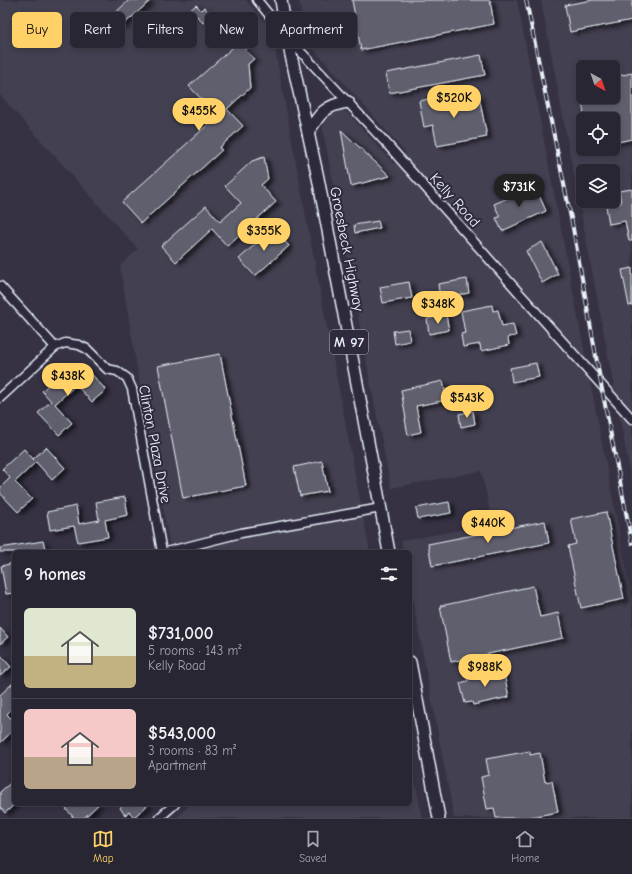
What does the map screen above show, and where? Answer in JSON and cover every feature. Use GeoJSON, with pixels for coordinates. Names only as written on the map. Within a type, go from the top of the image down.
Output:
{"type":"FeatureCollection","features":[{"type":"Feature","properties":{"kind":"main road","name":"Groesbeck Highway"},"geometry":{"type":"LineString","coordinates":[[281,0],[283,12]]}},
{"type":"Feature","properties":{"kind":"main road","name":"Groesbeck Highway"},"geometry":{"type":"LineString","coordinates":[[289,48],[318,178],[389,550]]}},
{"type":"Feature","properties":{"kind":"main road"},"geometry":{"type":"LineString","coordinates":[[308,133],[315,120],[327,108],[334,104],[348,102]]}},
{"type":"Feature","properties":{"kind":"main road"},"geometry":{"type":"LineString","coordinates":[[412,673],[439,818]]}},
{"type":"Feature","properties":{"kind":"street","name":"Kelly Road"},"geometry":{"type":"LineString","coordinates":[[257,0],[266,12]]}},
{"type":"Feature","properties":{"kind":"street","name":"Kelly Road"},"geometry":{"type":"LineString","coordinates":[[296,48],[348,102],[632,418]]}},
{"type":"Feature","properties":{"kind":"street"},"geometry":{"type":"LineString","coordinates":[[0,286],[55,347],[0,398]]}},
{"type":"Feature","properties":{"kind":"street","name":"Clinton Plaza Drive"},"geometry":{"type":"LineString","coordinates":[[55,347],[65,343],[80,345],[87,349],[107,369],[117,371],[122,374],[130,383],[162,550]]}},
{"type":"Feature","properties":{"kind":"street"},"geometry":{"type":"LineString","coordinates":[[174,550],[241,533],[381,508]]}},
{"type":"Feature","properties":{"kind":"street"},"geometry":{"type":"LineString","coordinates":[[159,818],[173,806]]}},
{"type":"Feature","properties":{"kind":"shaded area"},"geometry":{"type":"Polygon","coordinates":[[[0,0],[246,0],[256,12],[205,12],[205,48],[258,48],[258,14],[266,23],[266,48],[275,48],[370,550],[171,550],[139,380],[120,266],[138,249],[0,95],[0,0]]]}},
{"type":"Feature","properties":{"kind":"shaded area"},"geometry":{"type":"Polygon","coordinates":[[[299,0],[517,0],[632,599],[632,818],[454,818],[412,597],[412,550],[403,550],[401,541],[493,524],[481,471],[391,488],[323,131],[325,117],[335,110],[342,110],[348,113],[394,164],[406,153],[313,48],[357,48],[357,12],[301,12],[299,0]]]}},
{"type":"Feature","properties":{"kind":"shaded area"},"geometry":{"type":"Polygon","coordinates":[[[541,0],[632,0],[632,484],[580,208],[620,208],[620,164],[576,164],[576,186],[541,0]]]}},
{"type":"Feature","properties":{"kind":"shaded area"},"geometry":{"type":"Polygon","coordinates":[[[412,765],[422,818],[176,818],[189,806],[412,806],[412,765]]]}},
{"type":"Feature","properties":{"kind":"building"},"geometry":{"type":"Polygon","coordinates":[[[129,0],[151,0],[138,12],[133,12],[133,16],[125,23],[125,12],[116,12],[129,0]]]}},
{"type":"Feature","properties":{"kind":"building"},"geometry":{"type":"Polygon","coordinates":[[[352,0],[490,0],[494,24],[361,50],[357,28],[357,12],[354,12],[352,0]]]}},
{"type":"Feature","properties":{"kind":"building"},"geometry":{"type":"Polygon","coordinates":[[[593,0],[632,0],[632,20],[570,32],[565,5],[593,0]]]}},
{"type":"Feature","properties":{"kind":"building"},"geometry":{"type":"Polygon","coordinates":[[[196,5],[201,10],[204,7],[208,12],[205,12],[205,21],[203,23],[197,16],[197,12],[188,12],[196,5]]]}},
{"type":"Feature","properties":{"kind":"building"},"geometry":{"type":"Polygon","coordinates":[[[232,48],[244,48],[254,59],[248,64],[250,88],[227,109],[243,126],[219,148],[222,150],[141,223],[122,202],[211,122],[198,108],[205,103],[189,86],[232,48]]]}},
{"type":"Feature","properties":{"kind":"building"},"geometry":{"type":"Polygon","coordinates":[[[481,55],[485,75],[389,93],[386,73],[481,55]]]}},
{"type":"Feature","properties":{"kind":"building"},"geometry":{"type":"Polygon","coordinates":[[[632,73],[632,139],[620,142],[620,112],[584,112],[582,104],[620,104],[620,76],[632,73]]]}},
{"type":"Feature","properties":{"kind":"building"},"geometry":{"type":"Polygon","coordinates":[[[459,93],[461,99],[479,96],[487,137],[437,146],[433,125],[424,127],[419,101],[459,93]]]}},
{"type":"Feature","properties":{"kind":"building"},"geometry":{"type":"Polygon","coordinates":[[[341,130],[390,176],[351,186],[341,130]]]}},
{"type":"Feature","properties":{"kind":"building"},"geometry":{"type":"Polygon","coordinates":[[[264,157],[268,179],[261,185],[276,202],[227,246],[212,229],[176,262],[161,246],[206,206],[220,222],[241,203],[225,186],[252,161],[264,157]]]}},
{"type":"Feature","properties":{"kind":"building"},"geometry":{"type":"Polygon","coordinates":[[[535,186],[546,211],[502,231],[496,218],[500,217],[494,204],[535,186]]]}},
{"type":"Feature","properties":{"kind":"building"},"geometry":{"type":"Polygon","coordinates":[[[632,189],[632,241],[629,241],[625,221],[609,224],[606,208],[620,208],[620,191],[632,189]]]}},
{"type":"Feature","properties":{"kind":"building"},"geometry":{"type":"Polygon","coordinates":[[[378,221],[380,228],[355,233],[354,225],[378,221]]]}},
{"type":"Feature","properties":{"kind":"building"},"geometry":{"type":"Polygon","coordinates":[[[273,228],[289,246],[255,276],[239,259],[273,228]]]}},
{"type":"Feature","properties":{"kind":"building"},"geometry":{"type":"Polygon","coordinates":[[[542,242],[558,274],[542,283],[526,251],[542,242]]]}},
{"type":"Feature","properties":{"kind":"building"},"geometry":{"type":"Polygon","coordinates":[[[632,268],[632,305],[629,306],[622,270],[632,268]]]}},
{"type":"Feature","properties":{"kind":"building"},"geometry":{"type":"Polygon","coordinates":[[[467,279],[469,293],[440,298],[438,284],[467,279]]]}},
{"type":"Feature","properties":{"kind":"building"},"geometry":{"type":"Polygon","coordinates":[[[409,282],[412,298],[383,303],[380,287],[409,282]]]}},
{"type":"Feature","properties":{"kind":"building"},"geometry":{"type":"Polygon","coordinates":[[[492,305],[493,311],[498,310],[502,326],[513,324],[516,336],[508,337],[509,345],[481,351],[480,344],[463,347],[461,334],[465,333],[461,311],[492,305]]]}},
{"type":"Feature","properties":{"kind":"building"},"geometry":{"type":"Polygon","coordinates":[[[446,315],[449,330],[429,334],[427,319],[446,315]]]}},
{"type":"Feature","properties":{"kind":"building"},"geometry":{"type":"Polygon","coordinates":[[[408,329],[410,341],[395,344],[393,331],[408,329]]]}},
{"type":"Feature","properties":{"kind":"building"},"geometry":{"type":"Polygon","coordinates":[[[220,354],[246,486],[183,498],[158,366],[220,354]]]}},
{"type":"Feature","properties":{"kind":"building"},"geometry":{"type":"Polygon","coordinates":[[[536,363],[539,377],[512,382],[510,368],[536,363]]]}},
{"type":"Feature","properties":{"kind":"building"},"geometry":{"type":"Polygon","coordinates":[[[86,368],[106,390],[92,402],[76,385],[55,404],[72,423],[59,435],[38,413],[51,401],[42,391],[63,371],[72,381],[86,368]]]}},
{"type":"Feature","properties":{"kind":"building"},"geometry":{"type":"Polygon","coordinates":[[[443,381],[447,400],[416,406],[421,432],[408,435],[401,390],[443,381]]]}},
{"type":"Feature","properties":{"kind":"building"},"geometry":{"type":"Polygon","coordinates":[[[473,411],[475,424],[461,427],[459,414],[473,411]]]}},
{"type":"Feature","properties":{"kind":"building"},"geometry":{"type":"Polygon","coordinates":[[[46,447],[65,468],[52,480],[36,462],[15,482],[32,499],[18,512],[0,493],[0,488],[10,478],[2,469],[24,449],[33,459],[46,447]]]}},
{"type":"Feature","properties":{"kind":"building"},"geometry":{"type":"Polygon","coordinates":[[[322,461],[328,491],[300,496],[294,467],[322,461]]]}},
{"type":"Feature","properties":{"kind":"building"},"geometry":{"type":"Polygon","coordinates":[[[125,497],[128,515],[105,520],[108,537],[78,542],[74,526],[50,530],[47,512],[76,506],[79,524],[99,520],[96,502],[125,497]]]}},
{"type":"Feature","properties":{"kind":"building"},"geometry":{"type":"Polygon","coordinates":[[[449,502],[451,513],[418,519],[416,508],[449,502]]]}},
{"type":"Feature","properties":{"kind":"building"},"geometry":{"type":"Polygon","coordinates":[[[606,512],[624,599],[581,608],[568,546],[576,544],[571,519],[606,512]]]}},
{"type":"Feature","properties":{"kind":"building"},"geometry":{"type":"Polygon","coordinates":[[[545,521],[549,543],[432,566],[428,544],[545,521]]]}},
{"type":"Feature","properties":{"kind":"building"},"geometry":{"type":"Polygon","coordinates":[[[43,541],[45,548],[41,550],[12,550],[12,552],[0,552],[0,548],[43,541]]]}},
{"type":"Feature","properties":{"kind":"building"},"geometry":{"type":"Polygon","coordinates":[[[12,563],[12,593],[6,594],[1,566],[12,563]]]}},
{"type":"Feature","properties":{"kind":"building"},"geometry":{"type":"Polygon","coordinates":[[[533,586],[540,617],[558,613],[563,638],[451,662],[440,606],[533,586]]]}},
{"type":"Feature","properties":{"kind":"building"},"geometry":{"type":"Polygon","coordinates":[[[0,628],[8,637],[0,644],[0,628]]]}},
{"type":"Feature","properties":{"kind":"building"},"geometry":{"type":"Polygon","coordinates":[[[0,654],[11,667],[0,676],[0,654]]]}},
{"type":"Feature","properties":{"kind":"building"},"geometry":{"type":"Polygon","coordinates":[[[503,669],[509,697],[473,705],[472,702],[465,703],[460,683],[468,681],[467,677],[503,669]]]}},
{"type":"Feature","properties":{"kind":"building"},"geometry":{"type":"Polygon","coordinates":[[[12,684],[12,709],[7,714],[12,720],[12,732],[0,743],[0,695],[12,684]]]}},
{"type":"Feature","properties":{"kind":"building"},"geometry":{"type":"Polygon","coordinates":[[[530,751],[530,755],[540,753],[545,782],[552,781],[558,812],[525,818],[496,818],[494,808],[487,809],[481,777],[489,775],[486,759],[530,751]]]}},
{"type":"Feature","properties":{"kind":"building"},"geometry":{"type":"Polygon","coordinates":[[[12,782],[13,806],[5,813],[0,807],[0,792],[12,782]]]}},
{"type":"Feature","properties":{"kind":"building"},"geometry":{"type":"Polygon","coordinates":[[[69,806],[97,806],[84,818],[74,818],[66,809],[69,806]]]}},
{"type":"Feature","properties":{"kind":"building"},"geometry":{"type":"Polygon","coordinates":[[[122,806],[147,806],[134,817],[129,812],[125,815],[120,808],[122,806]]]}},
{"type":"Feature","properties":{"kind":"railway"},"geometry":{"type":"LineString","coordinates":[[526,0],[572,223],[632,543]]}}]}
